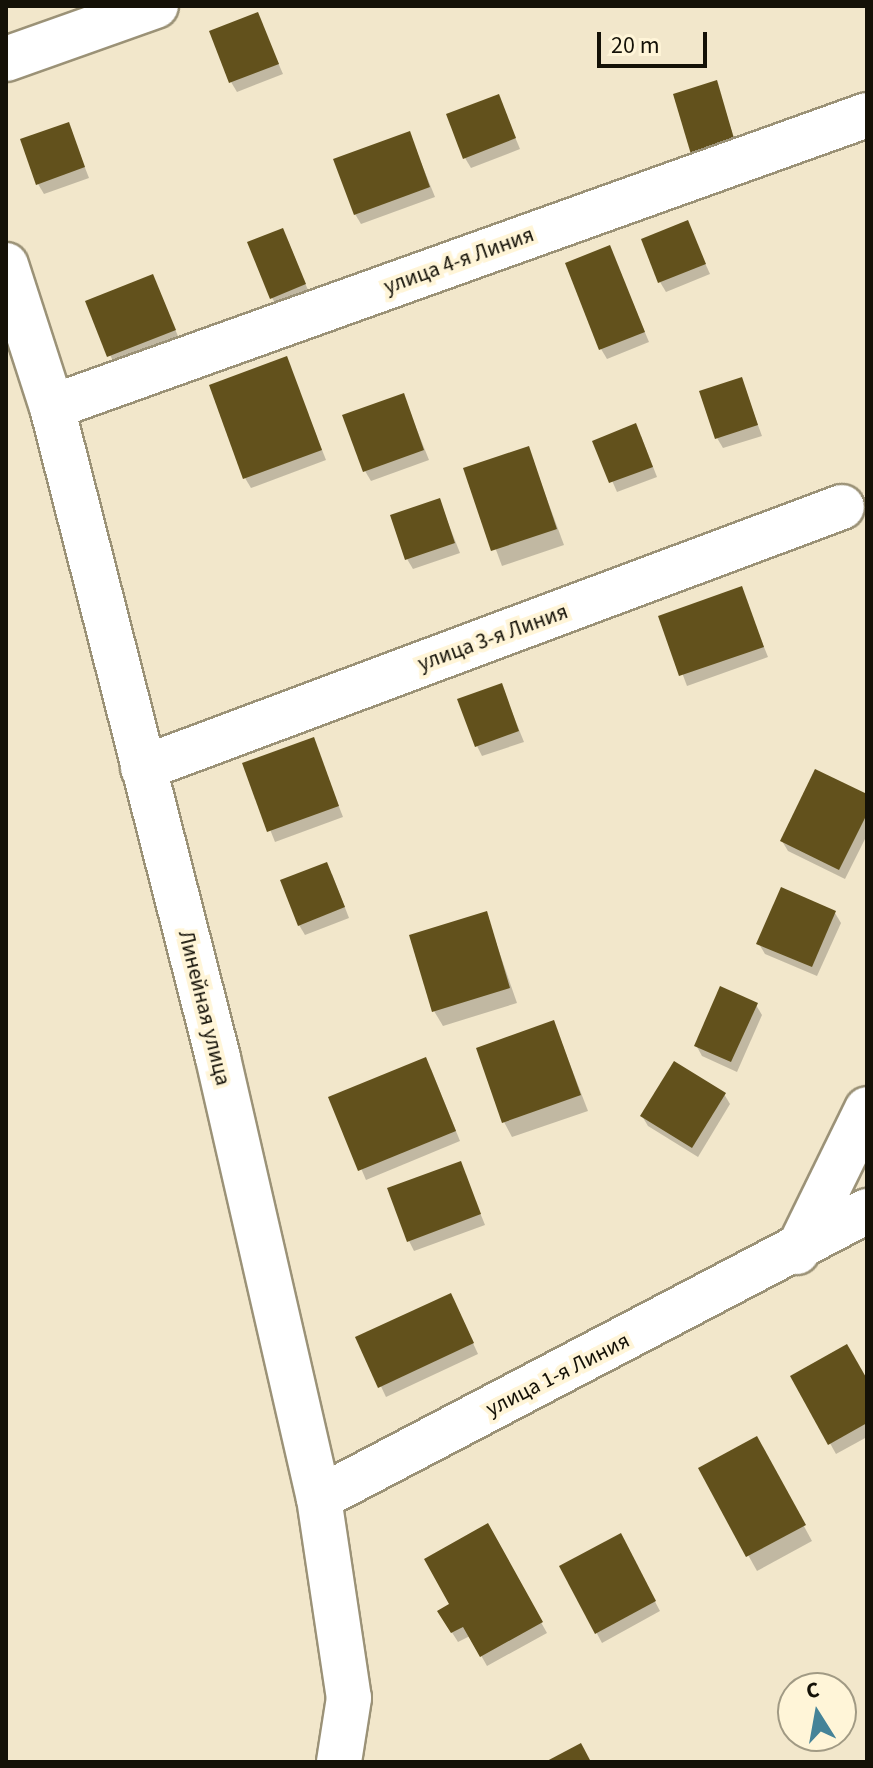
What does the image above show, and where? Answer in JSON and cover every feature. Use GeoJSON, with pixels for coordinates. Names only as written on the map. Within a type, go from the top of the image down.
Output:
{"type":"FeatureCollection","features":[{"type":"Feature","properties":{"kind":"street"},"geometry":{"type":"LineString","coordinates":[[6,59],[156,6]]}},
{"type":"Feature","properties":{"kind":"street","name":"улица 4-я Линия"},"geometry":{"type":"LineString","coordinates":[[33,380],[867,115]]}},
{"type":"Feature","properties":{"kind":"street","name":"Линейная улица"},"geometry":{"type":"LineString","coordinates":[[6,265],[33,380],[143,768],[218,1058],[319,1498],[349,1698],[339,1762]]}},
{"type":"Feature","properties":{"kind":"street","name":"улица 3-я Линия"},"geometry":{"type":"LineString","coordinates":[[143,768],[842,507]]}},
{"type":"Feature","properties":{"kind":"street"},"geometry":{"type":"LineString","coordinates":[[797,1252],[867,1109]]}},
{"type":"Feature","properties":{"kind":"street","name":"улица 1-я Линия"},"geometry":{"type":"LineString","coordinates":[[319,1498],[797,1252],[867,1211]]}},
{"type":"Feature","properties":{"kind":"building"},"geometry":{"type":"Polygon","coordinates":[[[258,12],[279,64],[229,83],[209,31],[258,12]]]}},
{"type":"Feature","properties":{"kind":"building"},"geometry":{"type":"Polygon","coordinates":[[[717,80],[737,149],[693,161],[673,94],[717,80]]]}},
{"type":"Feature","properties":{"kind":"building"},"geometry":{"type":"Polygon","coordinates":[[[499,94],[516,138],[463,159],[446,114],[499,94]]]}},
{"type":"Feature","properties":{"kind":"building"},"geometry":{"type":"Polygon","coordinates":[[[69,122],[85,167],[36,185],[20,139],[69,122]]]}},
{"type":"Feature","properties":{"kind":"building"},"geometry":{"type":"Polygon","coordinates":[[[410,131],[430,187],[354,215],[333,159],[410,131]]]}},
{"type":"Feature","properties":{"kind":"building"},"geometry":{"type":"Polygon","coordinates":[[[688,220],[706,264],[658,283],[641,239],[688,220]]]}},
{"type":"Feature","properties":{"kind":"building"},"geometry":{"type":"Polygon","coordinates":[[[283,228],[306,284],[270,299],[247,242],[283,228]]]}},
{"type":"Feature","properties":{"kind":"building"},"geometry":{"type":"Polygon","coordinates":[[[610,245],[645,332],[599,350],[565,263],[610,245]]]}},
{"type":"Feature","properties":{"kind":"building"},"geometry":{"type":"Polygon","coordinates":[[[153,274],[176,330],[107,357],[85,301],[153,274]]]}},
{"type":"Feature","properties":{"kind":"building"},"geometry":{"type":"Polygon","coordinates":[[[287,356],[322,450],[243,479],[209,385],[287,356]]]}},
{"type":"Feature","properties":{"kind":"building"},"geometry":{"type":"Polygon","coordinates":[[[742,377],[758,425],[715,439],[699,391],[742,377]]]}},
{"type":"Feature","properties":{"kind":"building"},"geometry":{"type":"Polygon","coordinates":[[[404,393],[424,450],[363,472],[342,415],[404,393]]]}},
{"type":"Feature","properties":{"kind":"building"},"geometry":{"type":"Polygon","coordinates":[[[636,423],[653,467],[609,483],[592,441],[636,423]]]}},
{"type":"Feature","properties":{"kind":"building"},"geometry":{"type":"Polygon","coordinates":[[[529,446],[557,529],[491,551],[463,468],[529,446]]]}},
{"type":"Feature","properties":{"kind":"building"},"geometry":{"type":"Polygon","coordinates":[[[440,498],[455,543],[405,560],[390,515],[440,498]]]}},
{"type":"Feature","properties":{"kind":"building"},"geometry":{"type":"Polygon","coordinates":[[[742,586],[764,647],[679,676],[658,616],[742,586]]]}},
{"type":"Feature","properties":{"kind":"building"},"geometry":{"type":"Polygon","coordinates":[[[502,683],[519,731],[475,747],[457,699],[502,683]]]}},
{"type":"Feature","properties":{"kind":"building"},"geometry":{"type":"Polygon","coordinates":[[[314,737],[339,806],[267,832],[242,763],[314,737]]]}},
{"type":"Feature","properties":{"kind":"building"},"geometry":{"type":"Polygon","coordinates":[[[815,769],[867,794],[867,814],[839,870],[780,841],[815,769]]]}},
{"type":"Feature","properties":{"kind":"building"},"geometry":{"type":"Polygon","coordinates":[[[327,862],[345,907],[298,926],[280,880],[327,862]]]}},
{"type":"Feature","properties":{"kind":"building"},"geometry":{"type":"Polygon","coordinates":[[[781,887],[836,911],[812,967],[756,944],[781,887]]]}},
{"type":"Feature","properties":{"kind":"building"},"geometry":{"type":"Polygon","coordinates":[[[487,911],[510,988],[432,1012],[409,935],[487,911]]]}},
{"type":"Feature","properties":{"kind":"building"},"geometry":{"type":"Polygon","coordinates":[[[720,986],[758,1003],[731,1062],[694,1046],[720,986]]]}},
{"type":"Feature","properties":{"kind":"building"},"geometry":{"type":"Polygon","coordinates":[[[554,1020],[581,1095],[502,1123],[476,1048],[554,1020]]]}},
{"type":"Feature","properties":{"kind":"building"},"geometry":{"type":"Polygon","coordinates":[[[426,1057],[456,1131],[358,1171],[328,1097],[426,1057]]]}},
{"type":"Feature","properties":{"kind":"building"},"geometry":{"type":"Polygon","coordinates":[[[674,1061],[726,1093],[692,1148],[640,1116],[674,1061]]]}},
{"type":"Feature","properties":{"kind":"building"},"geometry":{"type":"Polygon","coordinates":[[[461,1161],[481,1214],[407,1242],[387,1188],[461,1161]]]}},
{"type":"Feature","properties":{"kind":"building"},"geometry":{"type":"Polygon","coordinates":[[[451,1293],[474,1343],[378,1388],[355,1337],[451,1293]]]}},
{"type":"Feature","properties":{"kind":"building"},"geometry":{"type":"Polygon","coordinates":[[[847,1344],[867,1379],[867,1423],[828,1445],[790,1376],[847,1344]]]}},
{"type":"Feature","properties":{"kind":"building"},"geometry":{"type":"Polygon","coordinates":[[[757,1436],[806,1525],[746,1557],[698,1468],[757,1436]]]}},
{"type":"Feature","properties":{"kind":"building"},"geometry":{"type":"Polygon","coordinates":[[[488,1523],[543,1622],[480,1657],[463,1627],[451,1633],[437,1611],[449,1604],[424,1559],[488,1523]]]}},
{"type":"Feature","properties":{"kind":"building"},"geometry":{"type":"Polygon","coordinates":[[[621,1533],[656,1601],[595,1634],[559,1566],[621,1533]]]}},
{"type":"Feature","properties":{"kind":"building"},"geometry":{"type":"Polygon","coordinates":[[[581,1743],[591,1762],[545,1762],[581,1743]]]}}]}
